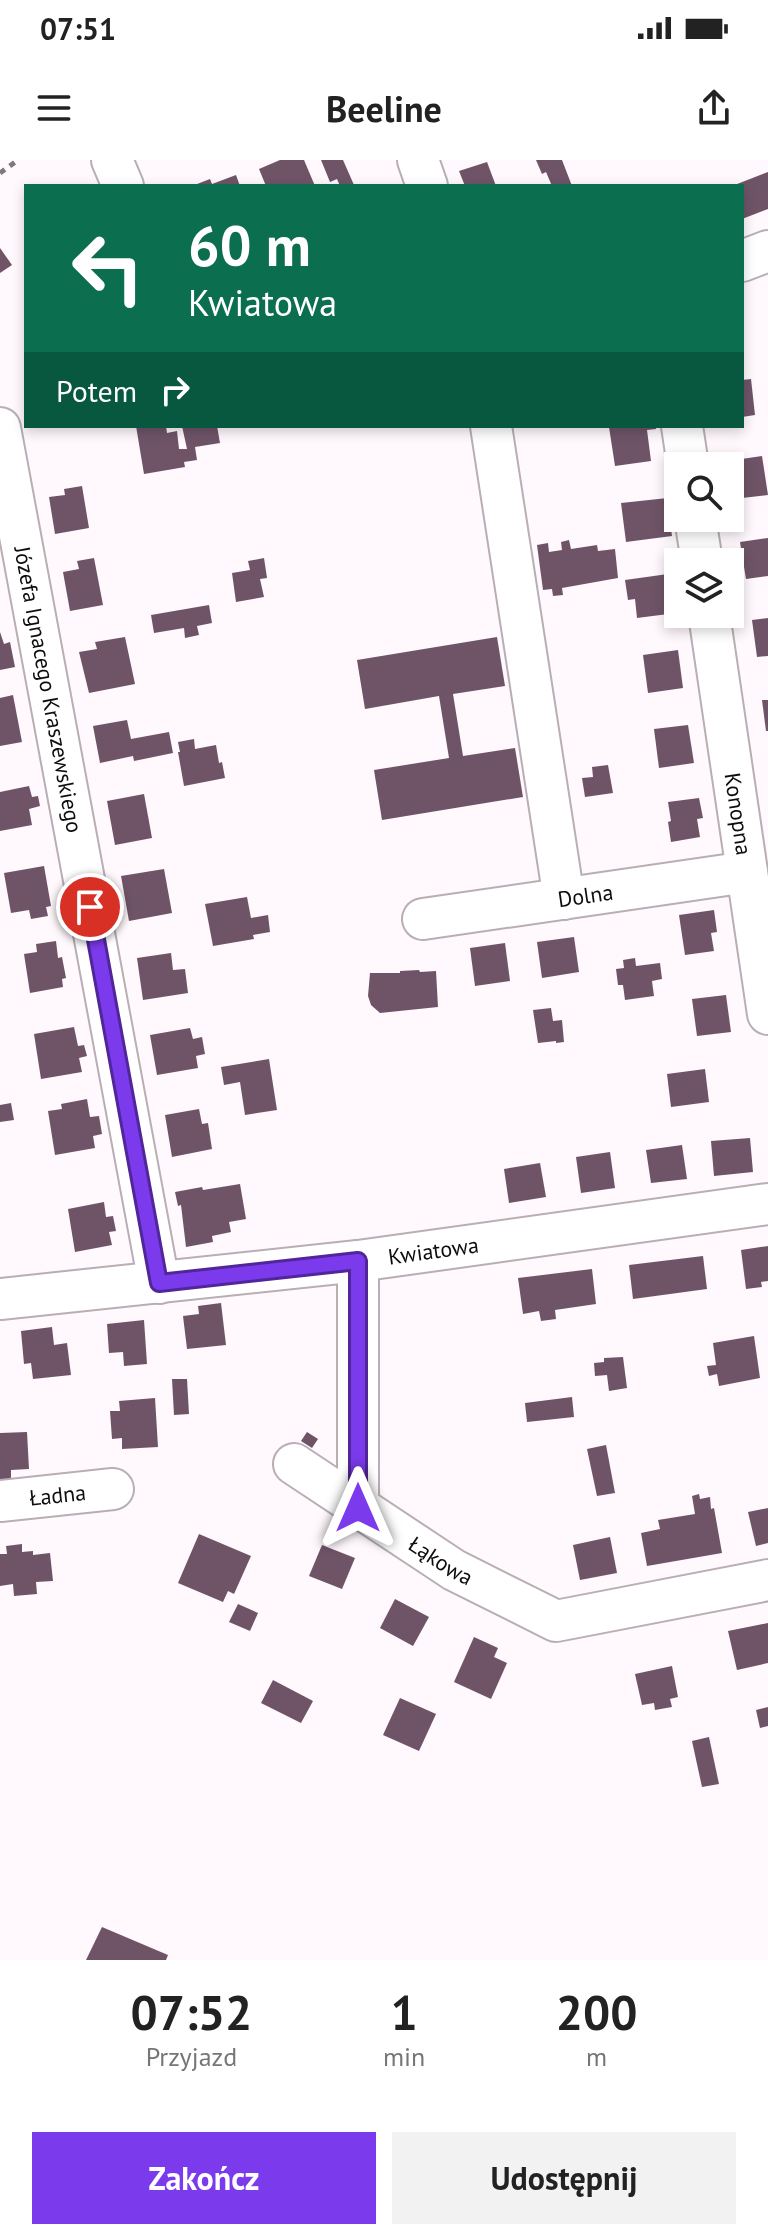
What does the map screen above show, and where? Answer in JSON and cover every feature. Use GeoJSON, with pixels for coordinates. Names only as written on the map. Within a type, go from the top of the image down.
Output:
{"type":"FeatureCollection","features":[{"type":"Feature","properties":{"kind":"street"},"geometry":{"type":"LineString","coordinates":[[112,160],[122,184]]}},
{"type":"Feature","properties":{"kind":"street"},"geometry":{"type":"LineString","coordinates":[[418,160],[426,184]]}},
{"type":"Feature","properties":{"kind":"street"},"geometry":{"type":"LineString","coordinates":[[744,260],[768,251]]}},
{"type":"Feature","properties":{"kind":"street","name":"Józefa Ignacego Kraszewskiego"},"geometry":{"type":"LineString","coordinates":[[0,428],[159,1283]]}},
{"type":"Feature","properties":{"kind":"street"},"geometry":{"type":"LineString","coordinates":[[491,428],[561,881]]}},
{"type":"Feature","properties":{"kind":"street"},"geometry":{"type":"LineString","coordinates":[[682,428],[686,452]]}},
{"type":"Feature","properties":{"kind":"street","name":"Konopna"},"geometry":{"type":"LineString","coordinates":[[711,628],[768,1014]]}},
{"type":"Feature","properties":{"kind":"street","name":"Dolna"},"geometry":{"type":"LineString","coordinates":[[423,919],[561,881],[747,872]]}},
{"type":"Feature","properties":{"kind":"street","name":"Kwiatowa"},"geometry":{"type":"LineString","coordinates":[[0,1299],[358,1261],[768,1204]]}},
{"type":"Feature","properties":{"kind":"street"},"geometry":{"type":"LineString","coordinates":[[358,1261],[358,1508]]}},
{"type":"Feature","properties":{"kind":"street"},"geometry":{"type":"LineString","coordinates":[[294,1464],[358,1508]]}},
{"type":"Feature","properties":{"kind":"street","name":"Ładna"},"geometry":{"type":"LineString","coordinates":[[0,1501],[113,1489]]}},
{"type":"Feature","properties":{"kind":"street","name":"Łąkowa"},"geometry":{"type":"LineString","coordinates":[[358,1508],[454,1570],[556,1621],[768,1580]]}},
{"type":"Feature","properties":{"kind":"path"},"geometry":{"type":"LineString","coordinates":[[0,173],[18,160]]}},
{"type":"Feature","properties":{"kind":"building"},"geometry":{"type":"Polygon","coordinates":[[[280,160],[304,160],[314,184],[265,184],[259,169],[280,160]]]}},
{"type":"Feature","properties":{"kind":"building"},"geometry":{"type":"Polygon","coordinates":[[[321,160],[343,160],[354,184],[339,184],[337,179],[330,182],[321,160]]]}},
{"type":"Feature","properties":{"kind":"building"},"geometry":{"type":"Polygon","coordinates":[[[536,160],[562,160],[571,184],[551,184],[546,172],[542,174],[536,160]]]}},
{"type":"Feature","properties":{"kind":"building"},"geometry":{"type":"Polygon","coordinates":[[[487,162],[495,184],[464,184],[459,171],[487,162]]]}},
{"type":"Feature","properties":{"kind":"building"},"geometry":{"type":"Polygon","coordinates":[[[768,172],[768,209],[744,218],[744,184],[737,184],[768,172]]]}},
{"type":"Feature","properties":{"kind":"building"},"geometry":{"type":"Polygon","coordinates":[[[236,175],[239,184],[212,184],[236,175]]]}},
{"type":"Feature","properties":{"kind":"building"},"geometry":{"type":"Polygon","coordinates":[[[0,248],[12,265],[0,273],[0,248]]]}},
{"type":"Feature","properties":{"kind":"building"},"geometry":{"type":"Polygon","coordinates":[[[751,379],[755,415],[744,417],[744,380],[751,379]]]}},
{"type":"Feature","properties":{"kind":"building"},"geometry":{"type":"Polygon","coordinates":[[[136,428],[166,428],[167,433],[177,431],[179,449],[187,449],[182,428],[217,428],[220,443],[195,447],[197,460],[184,462],[185,467],[144,474],[136,428]]]}},
{"type":"Feature","properties":{"kind":"building"},"geometry":{"type":"Polygon","coordinates":[[[609,428],[656,428],[647,430],[651,461],[615,466],[609,428]]]}},
{"type":"Feature","properties":{"kind":"building"},"geometry":{"type":"Polygon","coordinates":[[[762,456],[768,495],[744,498],[744,459],[762,456]]]}},
{"type":"Feature","properties":{"kind":"building"},"geometry":{"type":"Polygon","coordinates":[[[82,486],[89,528],[55,534],[49,497],[65,495],[64,489],[82,486]]]}},
{"type":"Feature","properties":{"kind":"building"},"geometry":{"type":"Polygon","coordinates":[[[664,498],[664,532],[671,532],[672,536],[626,542],[621,503],[664,498]]]}},
{"type":"Feature","properties":{"kind":"building"},"geometry":{"type":"Polygon","coordinates":[[[768,538],[768,576],[746,579],[744,548],[741,548],[740,542],[768,538]]]}},
{"type":"Feature","properties":{"kind":"building"},"geometry":{"type":"Polygon","coordinates":[[[569,540],[571,549],[597,545],[598,551],[615,549],[618,578],[562,588],[563,595],[553,596],[552,589],[543,590],[537,545],[548,543],[549,552],[562,550],[561,542],[569,540]]]}},
{"type":"Feature","properties":{"kind":"building"},"geometry":{"type":"Polygon","coordinates":[[[94,558],[103,605],[70,611],[63,572],[79,569],[77,561],[94,558]]]}},
{"type":"Feature","properties":{"kind":"building"},"geometry":{"type":"Polygon","coordinates":[[[264,558],[267,578],[260,579],[264,597],[236,602],[232,573],[250,570],[248,561],[264,558]]]}},
{"type":"Feature","properties":{"kind":"building"},"geometry":{"type":"Polygon","coordinates":[[[664,575],[664,615],[637,618],[635,599],[628,600],[625,580],[664,575]]]}},
{"type":"Feature","properties":{"kind":"building"},"geometry":{"type":"Polygon","coordinates":[[[209,605],[212,623],[197,626],[199,635],[185,638],[184,628],[154,633],[151,615],[209,605]]]}},
{"type":"Feature","properties":{"kind":"building"},"geometry":{"type":"Polygon","coordinates":[[[768,618],[768,656],[757,657],[752,620],[768,618]]]}},
{"type":"Feature","properties":{"kind":"building"},"geometry":{"type":"Polygon","coordinates":[[[0,632],[4,644],[10,642],[15,667],[0,670],[0,632]]]}},
{"type":"Feature","properties":{"kind":"building"},"geometry":{"type":"Polygon","coordinates":[[[125,637],[135,684],[89,693],[79,652],[97,649],[95,642],[125,637]]]}},
{"type":"Feature","properties":{"kind":"building"},"geometry":{"type":"Polygon","coordinates":[[[497,637],[505,686],[453,694],[463,756],[515,748],[523,797],[382,820],[374,770],[449,758],[439,696],[365,709],[357,660],[497,637]]]}},
{"type":"Feature","properties":{"kind":"building"},"geometry":{"type":"Polygon","coordinates":[[[678,650],[683,688],[648,693],[643,655],[678,650]]]}},
{"type":"Feature","properties":{"kind":"building"},"geometry":{"type":"Polygon","coordinates":[[[13,695],[22,742],[0,746],[0,698],[13,695]]]}},
{"type":"Feature","properties":{"kind":"building"},"geometry":{"type":"Polygon","coordinates":[[[762,700],[768,700],[768,731],[766,731],[762,700]]]}},
{"type":"Feature","properties":{"kind":"building"},"geometry":{"type":"Polygon","coordinates":[[[127,720],[131,739],[169,732],[173,753],[134,761],[133,756],[100,763],[93,726],[127,720]]]}},
{"type":"Feature","properties":{"kind":"building"},"geometry":{"type":"Polygon","coordinates":[[[688,725],[694,763],[659,768],[654,729],[688,725]]]}},
{"type":"Feature","properties":{"kind":"building"},"geometry":{"type":"Polygon","coordinates":[[[194,739],[195,749],[216,745],[225,778],[184,786],[178,742],[194,739]]]}},
{"type":"Feature","properties":{"kind":"building"},"geometry":{"type":"Polygon","coordinates":[[[608,765],[613,793],[585,797],[582,778],[593,777],[592,767],[608,765]]]}},
{"type":"Feature","properties":{"kind":"building"},"geometry":{"type":"Polygon","coordinates":[[[29,786],[32,797],[38,796],[40,806],[29,809],[32,825],[0,831],[0,792],[29,786]]]}},
{"type":"Feature","properties":{"kind":"building"},"geometry":{"type":"Polygon","coordinates":[[[144,794],[152,838],[115,845],[107,801],[144,794]]]}},
{"type":"Feature","properties":{"kind":"building"},"geometry":{"type":"Polygon","coordinates":[[[699,798],[703,818],[697,819],[700,837],[671,842],[668,802],[699,798]]]}},
{"type":"Feature","properties":{"kind":"building"},"geometry":{"type":"Polygon","coordinates":[[[44,866],[51,906],[46,907],[48,916],[31,919],[29,910],[11,913],[4,873],[44,866]]]}},
{"type":"Feature","properties":{"kind":"building"},"geometry":{"type":"Polygon","coordinates":[[[164,869],[172,913],[129,921],[121,876],[164,869]]]}},
{"type":"Feature","properties":{"kind":"building"},"geometry":{"type":"Polygon","coordinates":[[[247,897],[251,918],[268,915],[270,932],[253,935],[254,939],[213,946],[205,904],[247,897]]]}},
{"type":"Feature","properties":{"kind":"building"},"geometry":{"type":"Polygon","coordinates":[[[714,910],[717,932],[711,933],[714,951],[685,955],[679,915],[714,910]]]}},
{"type":"Feature","properties":{"kind":"building"},"geometry":{"type":"Polygon","coordinates":[[[574,937],[579,972],[542,978],[537,942],[574,937]]]}},
{"type":"Feature","properties":{"kind":"building"},"geometry":{"type":"Polygon","coordinates":[[[56,941],[58,958],[62,957],[66,978],[62,979],[63,987],[30,993],[24,954],[37,952],[36,944],[56,941]]]}},
{"type":"Feature","properties":{"kind":"building"},"geometry":{"type":"Polygon","coordinates":[[[505,943],[510,981],[475,986],[470,948],[505,943]]]}},
{"type":"Feature","properties":{"kind":"building"},"geometry":{"type":"Polygon","coordinates":[[[171,953],[173,970],[185,969],[188,993],[143,1000],[137,958],[171,953]]]}},
{"type":"Feature","properties":{"kind":"building"},"geometry":{"type":"Polygon","coordinates":[[[635,958],[636,966],[660,963],[662,979],[652,981],[654,996],[625,1000],[623,985],[618,985],[616,969],[624,968],[623,960],[635,958]]]}},
{"type":"Feature","properties":{"kind":"building"},"geometry":{"type":"Polygon","coordinates":[[[436,971],[438,1007],[380,1013],[371,1005],[368,996],[370,973],[436,971]]]}},
{"type":"Feature","properties":{"kind":"building"},"geometry":{"type":"Polygon","coordinates":[[[726,995],[731,1032],[697,1036],[692,999],[726,995]]]}},
{"type":"Feature","properties":{"kind":"building"},"geometry":{"type":"Polygon","coordinates":[[[551,1008],[553,1021],[562,1020],[564,1042],[538,1043],[533,1010],[551,1008]]]}},
{"type":"Feature","properties":{"kind":"building"},"geometry":{"type":"Polygon","coordinates":[[[74,1027],[78,1046],[84,1045],[87,1056],[79,1058],[82,1072],[41,1079],[34,1034],[74,1027]]]}},
{"type":"Feature","properties":{"kind":"building"},"geometry":{"type":"Polygon","coordinates":[[[190,1028],[193,1039],[202,1037],[205,1054],[196,1056],[198,1068],[157,1075],[150,1035],[190,1028]]]}},
{"type":"Feature","properties":{"kind":"building"},"geometry":{"type":"Polygon","coordinates":[[[269,1059],[277,1110],[245,1115],[240,1082],[224,1085],[221,1067],[269,1059]]]}},
{"type":"Feature","properties":{"kind":"building"},"geometry":{"type":"Polygon","coordinates":[[[705,1069],[709,1102],[671,1107],[667,1074],[705,1069]]]}},
{"type":"Feature","properties":{"kind":"building"},"geometry":{"type":"Polygon","coordinates":[[[87,1099],[90,1117],[99,1116],[102,1134],[93,1136],[95,1148],[55,1155],[48,1111],[62,1109],[61,1104],[87,1099]]]}},
{"type":"Feature","properties":{"kind":"building"},"geometry":{"type":"Polygon","coordinates":[[[11,1103],[14,1120],[0,1122],[0,1105],[11,1103]]]}},
{"type":"Feature","properties":{"kind":"building"},"geometry":{"type":"Polygon","coordinates":[[[199,1109],[202,1124],[208,1123],[212,1149],[172,1157],[165,1115],[199,1109]]]}},
{"type":"Feature","properties":{"kind":"building"},"geometry":{"type":"Polygon","coordinates":[[[750,1138],[753,1172],[714,1176],[711,1141],[750,1138]]]}},
{"type":"Feature","properties":{"kind":"building"},"geometry":{"type":"Polygon","coordinates":[[[682,1145],[687,1179],[651,1183],[646,1150],[682,1145]]]}},
{"type":"Feature","properties":{"kind":"building"},"geometry":{"type":"Polygon","coordinates":[[[610,1152],[615,1188],[581,1193],[576,1157],[610,1152]]]}},
{"type":"Feature","properties":{"kind":"building"},"geometry":{"type":"Polygon","coordinates":[[[540,1163],[546,1197],[509,1203],[504,1169],[540,1163]]]}},
{"type":"Feature","properties":{"kind":"building"},"geometry":{"type":"Polygon","coordinates":[[[240,1184],[246,1219],[229,1222],[231,1232],[212,1236],[213,1242],[186,1247],[181,1205],[178,1206],[175,1192],[240,1184]]]}},
{"type":"Feature","properties":{"kind":"building"},"geometry":{"type":"Polygon","coordinates":[[[104,1202],[106,1217],[113,1216],[116,1231],[109,1232],[112,1245],[75,1252],[68,1209],[104,1202]]]}},
{"type":"Feature","properties":{"kind":"building"},"geometry":{"type":"Polygon","coordinates":[[[768,1246],[768,1281],[761,1282],[762,1287],[746,1289],[741,1250],[768,1246]]]}},
{"type":"Feature","properties":{"kind":"building"},"geometry":{"type":"Polygon","coordinates":[[[703,1256],[707,1289],[633,1299],[629,1265],[703,1256]]]}},
{"type":"Feature","properties":{"kind":"building"},"geometry":{"type":"Polygon","coordinates":[[[592,1269],[596,1304],[555,1310],[556,1319],[541,1321],[539,1311],[523,1314],[518,1278],[592,1269]]]}},
{"type":"Feature","properties":{"kind":"building"},"geometry":{"type":"Polygon","coordinates":[[[221,1303],[226,1345],[187,1349],[183,1316],[199,1314],[198,1306],[221,1303]]]}},
{"type":"Feature","properties":{"kind":"building"},"geometry":{"type":"Polygon","coordinates":[[[144,1320],[147,1364],[124,1366],[123,1352],[109,1353],[107,1324],[144,1320]]]}},
{"type":"Feature","properties":{"kind":"building"},"geometry":{"type":"Polygon","coordinates":[[[52,1327],[54,1345],[67,1343],[71,1375],[33,1379],[31,1363],[24,1364],[21,1331],[52,1327]]]}},
{"type":"Feature","properties":{"kind":"building"},"geometry":{"type":"Polygon","coordinates":[[[754,1336],[760,1378],[719,1386],[717,1374],[709,1376],[707,1366],[716,1365],[713,1343],[754,1336]]]}},
{"type":"Feature","properties":{"kind":"building"},"geometry":{"type":"Polygon","coordinates":[[[623,1357],[627,1388],[609,1391],[607,1375],[595,1376],[594,1363],[604,1362],[604,1358],[623,1357]]]}},
{"type":"Feature","properties":{"kind":"building"},"geometry":{"type":"Polygon","coordinates":[[[172,1379],[187,1379],[189,1414],[174,1415],[172,1379]]]}},
{"type":"Feature","properties":{"kind":"building"},"geometry":{"type":"Polygon","coordinates":[[[572,1397],[574,1417],[527,1422],[525,1403],[572,1397]]]}},
{"type":"Feature","properties":{"kind":"building"},"geometry":{"type":"Polygon","coordinates":[[[155,1398],[158,1447],[122,1449],[122,1438],[112,1439],[110,1411],[120,1411],[119,1401],[155,1398]]]}},
{"type":"Feature","properties":{"kind":"building"},"geometry":{"type":"Polygon","coordinates":[[[27,1432],[29,1469],[11,1470],[11,1481],[0,1482],[0,1433],[27,1432]]]}},
{"type":"Feature","properties":{"kind":"building"},"geometry":{"type":"Polygon","coordinates":[[[307,1432],[318,1439],[312,1448],[301,1441],[307,1432]]]}},
{"type":"Feature","properties":{"kind":"building"},"geometry":{"type":"Polygon","coordinates":[[[606,1445],[615,1493],[597,1496],[587,1449],[606,1445]]]}},
{"type":"Feature","properties":{"kind":"building"},"geometry":{"type":"Polygon","coordinates":[[[699,1494],[700,1499],[710,1497],[722,1553],[647,1566],[641,1533],[660,1529],[658,1520],[695,1514],[692,1496],[699,1494]]]}},
{"type":"Feature","properties":{"kind":"building"},"geometry":{"type":"Polygon","coordinates":[[[768,1508],[768,1543],[756,1546],[748,1512],[768,1508]]]}},
{"type":"Feature","properties":{"kind":"building"},"geometry":{"type":"Polygon","coordinates":[[[199,1534],[251,1556],[234,1594],[228,1591],[223,1602],[178,1583],[199,1534]]]}},
{"type":"Feature","properties":{"kind":"building"},"geometry":{"type":"Polygon","coordinates":[[[610,1537],[617,1573],[580,1580],[573,1545],[610,1537]]]}},
{"type":"Feature","properties":{"kind":"building"},"geometry":{"type":"Polygon","coordinates":[[[22,1544],[22,1552],[33,1551],[33,1555],[50,1553],[53,1581],[36,1582],[37,1594],[14,1596],[13,1584],[0,1586],[0,1554],[7,1554],[6,1546],[22,1544]]]}},
{"type":"Feature","properties":{"kind":"building"},"geometry":{"type":"Polygon","coordinates":[[[322,1545],[355,1558],[342,1589],[309,1576],[322,1545]]]}},
{"type":"Feature","properties":{"kind":"building"},"geometry":{"type":"Polygon","coordinates":[[[395,1599],[429,1617],[413,1646],[380,1628],[395,1599]]]}},
{"type":"Feature","properties":{"kind":"building"},"geometry":{"type":"Polygon","coordinates":[[[238,1604],[258,1613],[250,1631],[229,1622],[238,1604]]]}},
{"type":"Feature","properties":{"kind":"building"},"geometry":{"type":"Polygon","coordinates":[[[768,1623],[768,1663],[737,1670],[728,1631],[768,1623]]]}},
{"type":"Feature","properties":{"kind":"building"},"geometry":{"type":"Polygon","coordinates":[[[474,1637],[498,1648],[494,1657],[507,1663],[491,1699],[454,1682],[474,1637]]]}},
{"type":"Feature","properties":{"kind":"building"},"geometry":{"type":"Polygon","coordinates":[[[672,1666],[678,1697],[670,1699],[672,1707],[655,1710],[654,1703],[642,1705],[635,1674],[672,1666]]]}},
{"type":"Feature","properties":{"kind":"building"},"geometry":{"type":"Polygon","coordinates":[[[273,1680],[313,1701],[301,1723],[261,1703],[273,1680]]]}},
{"type":"Feature","properties":{"kind":"building"},"geometry":{"type":"Polygon","coordinates":[[[400,1698],[436,1714],[419,1751],[383,1735],[400,1698]]]}},
{"type":"Feature","properties":{"kind":"building"},"geometry":{"type":"Polygon","coordinates":[[[768,1707],[768,1726],[760,1728],[756,1710],[768,1707]]]}},
{"type":"Feature","properties":{"kind":"building"},"geometry":{"type":"Polygon","coordinates":[[[709,1737],[719,1784],[702,1787],[692,1741],[709,1737]]]}},
{"type":"Feature","properties":{"kind":"building"},"geometry":{"type":"Polygon","coordinates":[[[102,1927],[168,1955],[166,1960],[86,1960],[102,1927]]]}},
{"type":"Feature","properties":{"kind":"route"},"geometry":{"type":"LineString","coordinates":[[90,907],[159,1283],[358,1261],[358,1508]]}}]}
